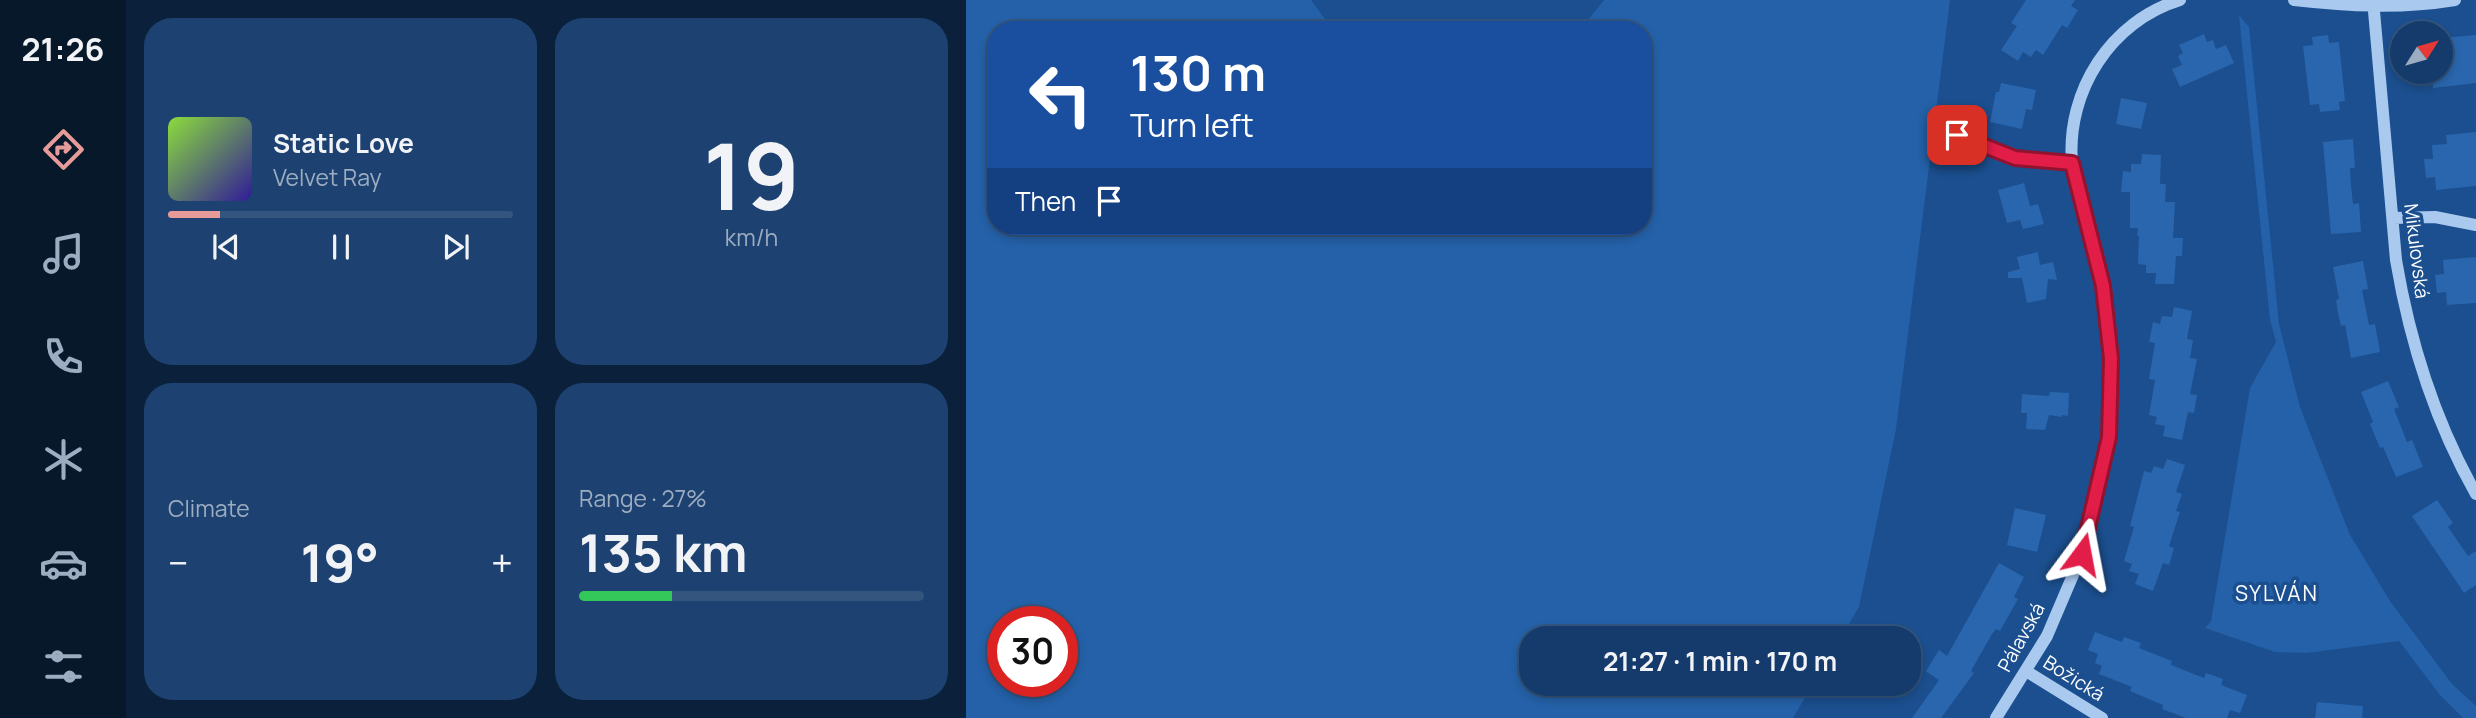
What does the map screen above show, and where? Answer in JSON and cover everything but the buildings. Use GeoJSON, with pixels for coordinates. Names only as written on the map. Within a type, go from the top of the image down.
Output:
{"type":"FeatureCollection","features":[{"type":"Feature","properties":{"kind":"street","name":"Pálavská"},"geometry":{"type":"LineString","coordinates":[[1996,718],[2047,636],[2082,554],[2109,437],[2111,359],[2103,286],[2072,163],[2071,147],[2077,107],[2095,65],[2109,46],[2128,27],[2146,15],[2180,0]]}},
{"type":"Feature","properties":{"kind":"street"},"geometry":{"type":"LineString","coordinates":[[2294,0],[2419,5],[2455,0]]}},
{"type":"Feature","properties":{"kind":"street","name":"Mikulovská"},"geometry":{"type":"LineString","coordinates":[[2374,2],[2403,303],[2417,359],[2446,437],[2476,494]]}},
{"type":"Feature","properties":{"kind":"street"},"geometry":{"type":"LineString","coordinates":[[1957,135],[2015,158],[2072,163]]}},
{"type":"Feature","properties":{"kind":"street"},"geometry":{"type":"LineString","coordinates":[[2393,218],[2435,217],[2476,225]]}},
{"type":"Feature","properties":{"kind":"street","name":"Božická"},"geometry":{"type":"LineString","coordinates":[[2026,671],[2102,718]]}},
{"type":"Feature","properties":{"kind":"shaded area"},"geometry":{"type":"Polygon","coordinates":[[[966,0],[1311,0],[1326,21],[987,21],[987,235],[1652,235],[1652,21],[1587,21],[1604,0],[1950,0],[1896,429],[1859,607],[1848,626],[1519,626],[1519,696],[1806,696],[1793,718],[966,718],[966,0]]]}},
{"type":"Feature","properties":{"kind":"shaded area"},"geometry":{"type":"Polygon","coordinates":[[[2239,15],[2249,27],[2279,324],[2300,407],[2350,535],[2390,601],[2452,684],[2476,706],[2476,718],[2463,718],[2440,695],[2399,641],[2307,653],[2275,652],[2205,628],[2211,621],[2250,388],[2276,342],[2270,320],[2239,15]]]}},
{"type":"Feature","properties":{"kind":"district","name":"SYLVÁN"},"geometry":{"type":"Point","coordinates":[2277,593]}},
{"type":"Feature","properties":{"kind":"route"},"geometry":{"type":"LineString","coordinates":[[1957,135],[2015,158],[2072,163],[2103,286],[2111,359],[2109,437],[2082,554]]}}]}
